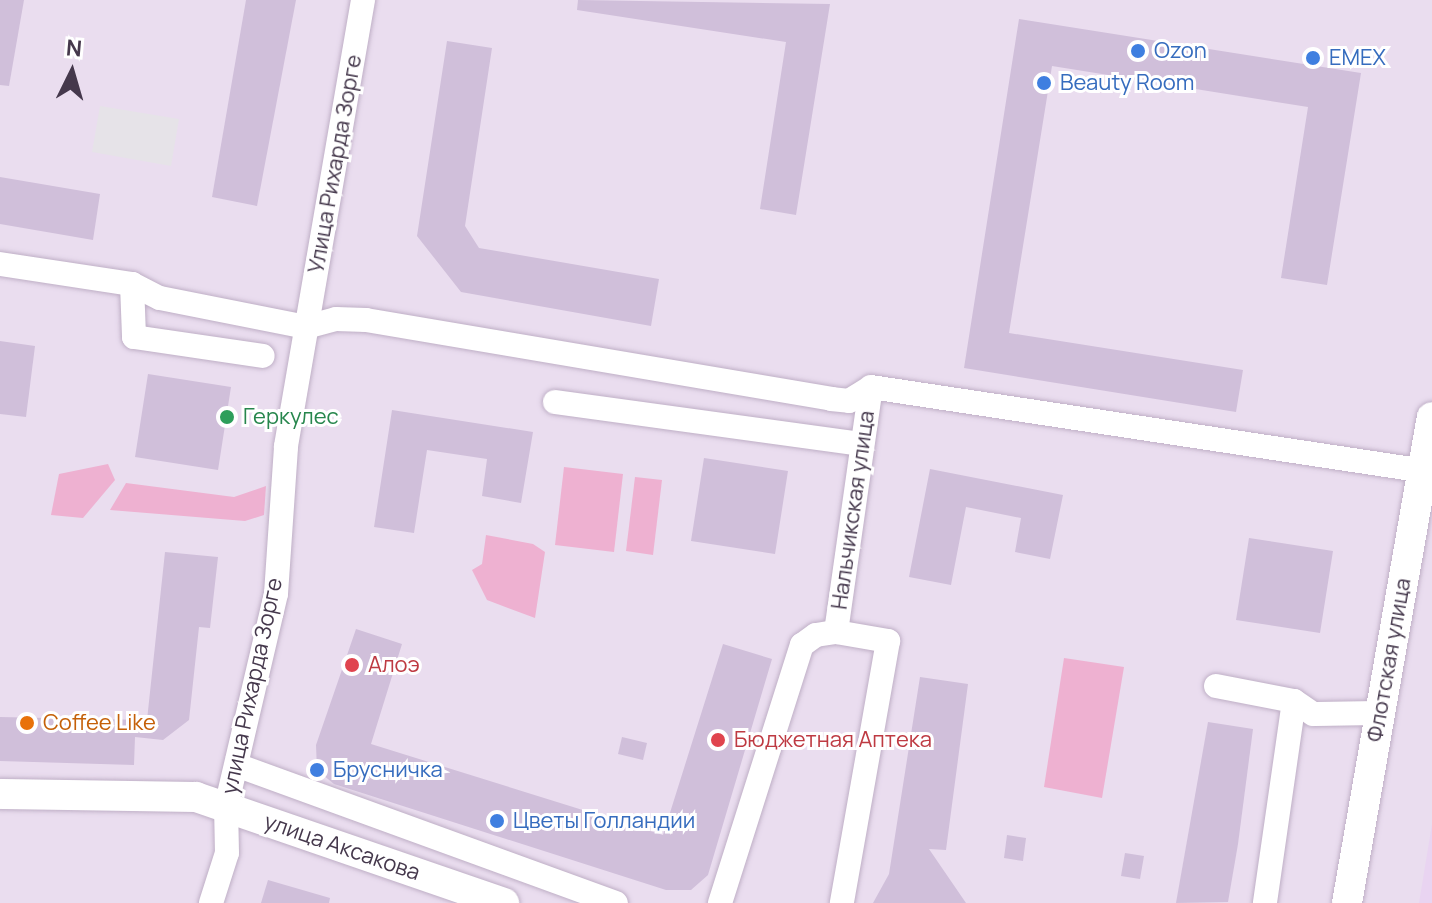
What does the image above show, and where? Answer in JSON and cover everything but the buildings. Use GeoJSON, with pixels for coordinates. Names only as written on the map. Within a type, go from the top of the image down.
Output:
{"type":"FeatureCollection","features":[{"type":"Feature","properties":{"kind":"street","name":"Улица Рихарда Зорге"},"geometry":{"type":"LineString","coordinates":[[306,327],[363,0]]}},
{"type":"Feature","properties":{"kind":"street"},"geometry":{"type":"LineString","coordinates":[[0,264],[132,284],[160,298],[306,327],[336,319],[366,320],[849,401],[871,387],[1427,472]]}},
{"type":"Feature","properties":{"kind":"street"},"geometry":{"type":"LineString","coordinates":[[132,284],[134,337],[263,356]]}},
{"type":"Feature","properties":{"kind":"street","name":"улица Рихарда Зорге"},"geometry":{"type":"LineString","coordinates":[[226,807],[239,766],[276,594],[286,446],[306,327]]}},
{"type":"Feature","properties":{"kind":"street","name":"Нальчикская улица"},"geometry":{"type":"LineString","coordinates":[[836,632],[871,387]]}},
{"type":"Feature","properties":{"kind":"street"},"geometry":{"type":"LineString","coordinates":[[555,402],[861,444]]}},
{"type":"Feature","properties":{"kind":"street","name":"Флотская улица"},"geometry":{"type":"LineString","coordinates":[[1347,903],[1427,472],[1432,417]]}},
{"type":"Feature","properties":{"kind":"street"},"geometry":{"type":"LineString","coordinates":[[720,903],[802,645],[816,635],[836,632],[888,641],[842,903]]}},
{"type":"Feature","properties":{"kind":"street"},"geometry":{"type":"LineString","coordinates":[[1216,686],[1294,701],[1313,714],[1380,713]]}},
{"type":"Feature","properties":{"kind":"street"},"geometry":{"type":"LineString","coordinates":[[1265,903],[1294,701]]}},
{"type":"Feature","properties":{"kind":"street"},"geometry":{"type":"LineString","coordinates":[[239,766],[616,903]]}},
{"type":"Feature","properties":{"kind":"street","name":"улица Аксакова"},"geometry":{"type":"LineString","coordinates":[[0,794],[196,797],[504,903]]}},
{"type":"Feature","properties":{"kind":"street"},"geometry":{"type":"LineString","coordinates":[[211,903],[227,853],[226,807]]}},
{"type":"Feature","properties":{"kind":"shaded area"},"geometry":{"type":"Polygon","coordinates":[[[0,0],[1432,0],[1432,903],[0,903],[0,0]]]}},
{"type":"Feature","properties":{"kind":"shaded area"},"geometry":{"type":"Polygon","coordinates":[[[100,106],[179,119],[171,166],[92,152],[100,106]]]}},
{"type":"Feature","properties":{"kind":"shaded area"},"geometry":{"type":"Polygon","coordinates":[[[108,464],[115,480],[83,518],[51,515],[59,474],[108,464]]]}},
{"type":"Feature","properties":{"kind":"shaded area"},"geometry":{"type":"Polygon","coordinates":[[[564,467],[623,474],[614,552],[555,545],[564,467]]]}},
{"type":"Feature","properties":{"kind":"shaded area"},"geometry":{"type":"Polygon","coordinates":[[[635,477],[662,480],[653,555],[626,551],[635,477]]]}},
{"type":"Feature","properties":{"kind":"shaded area"},"geometry":{"type":"Polygon","coordinates":[[[126,483],[234,497],[266,486],[264,515],[245,521],[110,510],[126,483]]]}},
{"type":"Feature","properties":{"kind":"shaded area"},"geometry":{"type":"Polygon","coordinates":[[[486,535],[533,544],[545,552],[535,618],[487,600],[472,570],[482,564],[486,535]]]}},
{"type":"Feature","properties":{"kind":"shaded area"},"geometry":{"type":"Polygon","coordinates":[[[1064,658],[1124,667],[1102,798],[1044,787],[1064,658]]]}},
{"type":"Feature","properties":{"kind":"shaded area"},"geometry":{"type":"Polygon","coordinates":[[[1432,824],[1432,903],[1419,903],[1432,824]]]}},
{"type":"Feature","properties":{"kind":"place","name":"Ozon"},"geometry":{"type":"Point","coordinates":[1138,51]}},
{"type":"Feature","properties":{"kind":"place","name":"EMEX"},"geometry":{"type":"Point","coordinates":[1313,58]}},
{"type":"Feature","properties":{"kind":"place","name":"Beauty Room"},"geometry":{"type":"Point","coordinates":[1044,83]}},
{"type":"Feature","properties":{"kind":"place","name":"Геркулес"},"geometry":{"type":"Point","coordinates":[227,417]}},
{"type":"Feature","properties":{"kind":"place","name":"Алоэ"},"geometry":{"type":"Point","coordinates":[352,665]}},
{"type":"Feature","properties":{"kind":"place","name":"Coffee Like"},"geometry":{"type":"Point","coordinates":[27,723]}},
{"type":"Feature","properties":{"kind":"place","name":"Бюджетная Аптека"},"geometry":{"type":"Point","coordinates":[718,740]}},
{"type":"Feature","properties":{"kind":"place","name":"Брусничка"},"geometry":{"type":"Point","coordinates":[317,770]}},
{"type":"Feature","properties":{"kind":"place","name":"Цветы Голландии"},"geometry":{"type":"Point","coordinates":[497,821]}}]}
